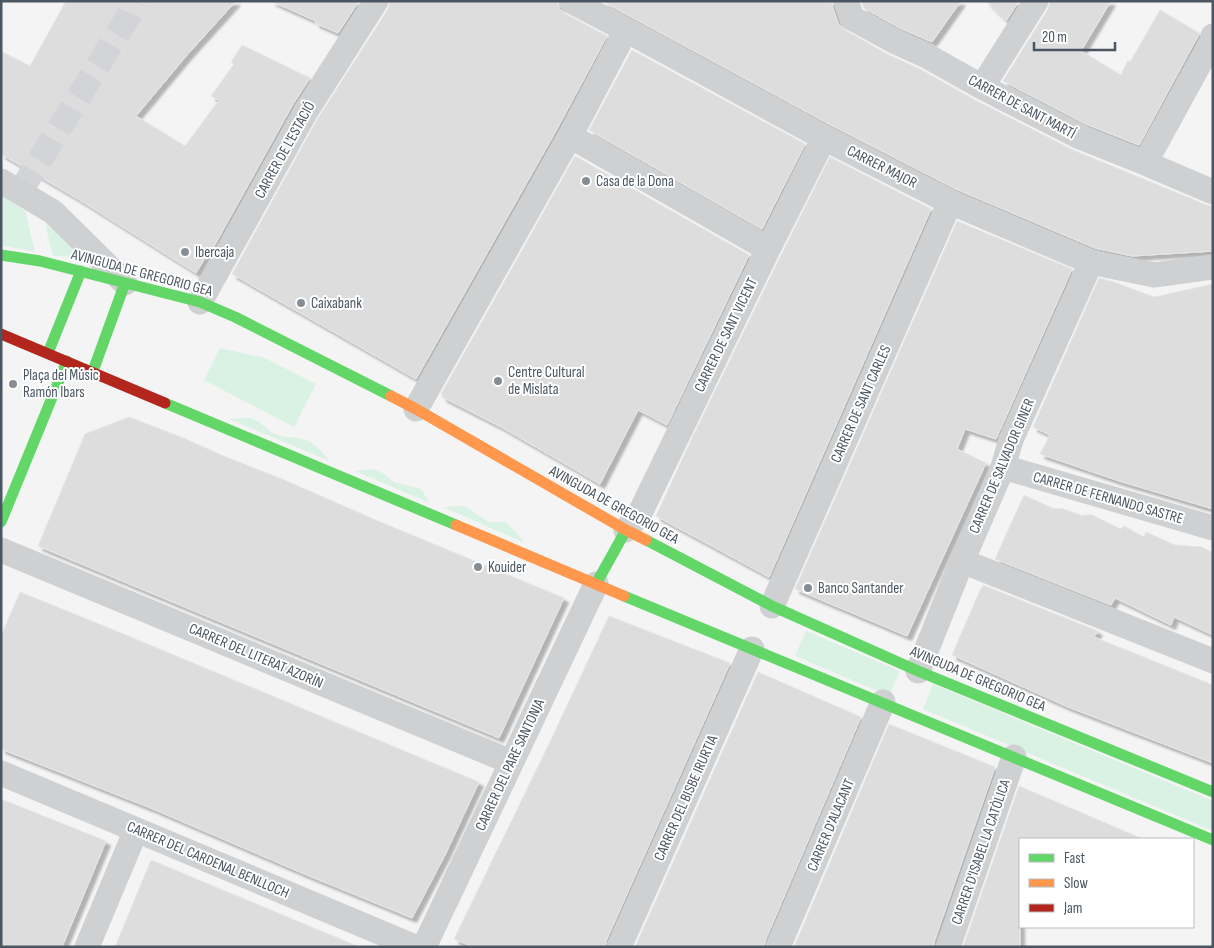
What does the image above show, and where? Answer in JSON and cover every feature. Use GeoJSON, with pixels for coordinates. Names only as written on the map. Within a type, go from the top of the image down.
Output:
{"type":"FeatureCollection","features":[{"type":"Feature","properties":{"kind":"street","name":"CARRER DE L'ESTACIÓ"},"geometry":{"type":"LineString","coordinates":[[200,302],[306,111],[376,1]]}},
{"type":"Feature","properties":{"kind":"street","name":"CARRER DE SANT MARTÍ"},"geometry":{"type":"LineString","coordinates":[[846,1],[852,18],[982,87],[1080,137],[1145,162],[1213,192]]}},
{"type":"Feature","properties":{"kind":"street"},"geometry":{"type":"LineString","coordinates":[[982,87],[1036,1]]}},
{"type":"Feature","properties":{"kind":"street","name":"CARRER MAJOR"},"geometry":{"type":"LineString","coordinates":[[574,2],[824,138],[950,202],[1091,262],[1154,275],[1213,267]]}},
{"type":"Feature","properties":{"kind":"street"},"geometry":{"type":"LineString","coordinates":[[416,409],[570,136],[626,30]]}},
{"type":"Feature","properties":{"kind":"street"},"geometry":{"type":"LineString","coordinates":[[1145,162],[1213,36]]}},
{"type":"Feature","properties":{"kind":"street"},"geometry":{"type":"LineString","coordinates":[[570,136],[768,249]]}},
{"type":"Feature","properties":{"kind":"street","name":"CARRER DE SANT VICENT"},"geometry":{"type":"LineString","coordinates":[[626,530],[640,513],[824,138]]}},
{"type":"Feature","properties":{"kind":"street"},"geometry":{"type":"LineString","coordinates":[[1,181],[53,212],[125,282],[92,372]]}},
{"type":"Feature","properties":{"kind":"street","name":"CARRER DE SANT CARLES"},"geometry":{"type":"LineString","coordinates":[[772,606],[950,202]]}},
{"type":"Feature","properties":{"kind":"street","name":"AVINGUDA DE GREGORIO GEA"},"geometry":{"type":"LineString","coordinates":[[1,255],[40,261],[125,282],[200,302],[234,317],[416,409],[626,530],[772,606],[915,677],[1213,792]]}},
{"type":"Feature","properties":{"kind":"street","name":"CARRER DE SALVADOR GINER"},"geometry":{"type":"LineString","coordinates":[[915,677],[1003,467],[1012,440],[1091,262]]}},
{"type":"Feature","properties":{"kind":"street"},"geometry":{"type":"LineString","coordinates":[[48,353],[81,271]]}},
{"type":"Feature","properties":{"kind":"street"},"geometry":{"type":"LineString","coordinates":[[1,334],[752,649],[896,705],[1014,757],[1213,840]]}},
{"type":"Feature","properties":{"kind":"street"},"geometry":{"type":"LineString","coordinates":[[1,522],[67,361]]}},
{"type":"Feature","properties":{"kind":"street","name":"CARRER DE FERNANDO SASTRE"},"geometry":{"type":"LineString","coordinates":[[1003,467],[1213,528]]}},
{"type":"Feature","properties":{"kind":"street"},"geometry":{"type":"LineString","coordinates":[[596,584],[626,530]]}},
{"type":"Feature","properties":{"kind":"street","name":"CARRER DEL LITERAT AZORÍN"},"geometry":{"type":"LineString","coordinates":[[1,550],[511,762]]}},
{"type":"Feature","properties":{"kind":"street"},"geometry":{"type":"LineString","coordinates":[[962,561],[1213,661]]}},
{"type":"Feature","properties":{"kind":"street","name":"CARRER DEL PARE SANTONJA"},"geometry":{"type":"LineString","coordinates":[[424,947],[596,584]]}},
{"type":"Feature","properties":{"kind":"street","name":"CARRER DEL BISBE IRURTIA"},"geometry":{"type":"LineString","coordinates":[[619,947],[752,649]]}},
{"type":"Feature","properties":{"kind":"street","name":"CARRER D'ALACANT"},"geometry":{"type":"LineString","coordinates":[[778,947],[896,705]]}},
{"type":"Feature","properties":{"kind":"street","name":"CARRER D'ISABEL LA CATÒLICA"},"geometry":{"type":"LineString","coordinates":[[948,947],[1014,757]]}},
{"type":"Feature","properties":{"kind":"street","name":"CARRER DEL CARDENAL BENLLOCH"},"geometry":{"type":"LineString","coordinates":[[1,773],[415,947]]}},
{"type":"Feature","properties":{"kind":"street"},"geometry":{"type":"LineString","coordinates":[[87,947],[136,830]]}},
{"type":"Feature","properties":{"kind":"green space"},"geometry":{"type":"Polygon","coordinates":[[[1,195],[25,211],[35,252],[1,245],[1,195]]]}},
{"type":"Feature","properties":{"kind":"green space"},"geometry":{"type":"Polygon","coordinates":[[[45,224],[74,244],[78,251],[76,257],[53,256],[45,224]]]}},
{"type":"Feature","properties":{"kind":"green space"},"geometry":{"type":"Polygon","coordinates":[[[220,348],[265,358],[316,384],[294,427],[204,380],[220,348]]]}},
{"type":"Feature","properties":{"kind":"green space"},"geometry":{"type":"Polygon","coordinates":[[[251,418],[275,434],[310,442],[330,461],[229,419],[251,418]]]}},
{"type":"Feature","properties":{"kind":"green space"},"geometry":{"type":"Polygon","coordinates":[[[371,469],[384,474],[394,482],[421,489],[430,503],[355,471],[371,469]]]}},
{"type":"Feature","properties":{"kind":"green space"},"geometry":{"type":"Polygon","coordinates":[[[461,506],[468,508],[488,522],[505,522],[525,543],[443,507],[461,506]]]}},
{"type":"Feature","properties":{"kind":"green space"},"geometry":{"type":"Polygon","coordinates":[[[806,631],[900,671],[889,696],[795,656],[806,631]]]}},
{"type":"Feature","properties":{"kind":"green space"},"geometry":{"type":"Polygon","coordinates":[[[933,684],[1213,801],[1213,831],[923,709],[933,684]]]}},
{"type":"Feature","properties":{"kind":"building"},"geometry":{"type":"Polygon","coordinates":[[[66,1],[236,1],[187,55],[136,116],[185,146],[219,100],[211,96],[234,64],[231,62],[242,45],[310,78],[293,104],[207,259],[205,258],[196,273],[78,199],[1,154],[1,51],[30,66],[66,1]]]}},
{"type":"Feature","properties":{"kind":"building"},"geometry":{"type":"Polygon","coordinates":[[[271,1],[359,1],[338,33],[271,1]]]}},
{"type":"Feature","properties":{"kind":"building"},"geometry":{"type":"Polygon","coordinates":[[[390,1],[557,1],[559,8],[564,13],[607,36],[557,129],[416,379],[232,274],[318,118],[388,9],[390,1]]]}},
{"type":"Feature","properties":{"kind":"building"},"geometry":{"type":"Polygon","coordinates":[[[602,1],[832,1],[838,23],[845,30],[887,54],[920,69],[975,100],[1073,150],[1213,206],[1213,251],[1132,256],[1095,248],[956,189],[831,125],[602,1]]]}},
{"type":"Feature","properties":{"kind":"building"},"geometry":{"type":"Polygon","coordinates":[[[861,1],[961,1],[932,42],[900,28],[864,8],[861,1]]]}},
{"type":"Feature","properties":{"kind":"building"},"geometry":{"type":"Polygon","coordinates":[[[986,1],[1019,1],[1006,21],[986,1]]]}},
{"type":"Feature","properties":{"kind":"building"},"geometry":{"type":"Polygon","coordinates":[[[1050,1],[1111,1],[1081,51],[1121,75],[1128,60],[1130,62],[1160,10],[1199,33],[1139,145],[1086,124],[1003,81],[1048,9],[1050,1]]]}},
{"type":"Feature","properties":{"kind":"building"},"geometry":{"type":"Polygon","coordinates":[[[632,50],[805,144],[762,229],[589,130],[632,50]]]}},
{"type":"Feature","properties":{"kind":"building"},"geometry":{"type":"Polygon","coordinates":[[[575,156],[749,255],[667,425],[638,410],[600,484],[501,427],[442,397],[443,395],[441,394],[575,156]]]}},
{"type":"Feature","properties":{"kind":"building"},"geometry":{"type":"Polygon","coordinates":[[[830,157],[931,209],[769,577],[656,516],[692,438],[830,157]]]}},
{"type":"Feature","properties":{"kind":"building"},"geometry":{"type":"Polygon","coordinates":[[[957,221],[1072,269],[996,439],[965,429],[957,449],[986,463],[907,636],[795,589],[957,221]]]}},
{"type":"Feature","properties":{"kind":"building"},"geometry":{"type":"Polygon","coordinates":[[[1099,278],[1154,297],[1213,284],[1213,509],[1119,481],[1040,454],[1050,435],[1033,427],[1099,278]]]}},
{"type":"Feature","properties":{"kind":"building"},"geometry":{"type":"Polygon","coordinates":[[[129,417],[282,479],[564,598],[499,738],[38,546],[85,434],[129,417]]]}},
{"type":"Feature","properties":{"kind":"building"},"geometry":{"type":"Polygon","coordinates":[[[1024,495],[1052,508],[1064,509],[1083,516],[1092,515],[1121,529],[1124,526],[1144,537],[1146,532],[1175,545],[1202,547],[1213,553],[1213,635],[1174,617],[1171,625],[1115,598],[1111,605],[995,559],[1024,495]]]}},
{"type":"Feature","properties":{"kind":"building"},"geometry":{"type":"Polygon","coordinates":[[[983,585],[1098,631],[1094,637],[1213,685],[1213,763],[1068,707],[952,655],[983,585]]]}},
{"type":"Feature","properties":{"kind":"building"},"geometry":{"type":"Polygon","coordinates":[[[20,592],[479,782],[445,855],[412,918],[153,809],[1,749],[1,636],[20,592]]]}},
{"type":"Feature","properties":{"kind":"building"},"geometry":{"type":"Polygon","coordinates":[[[609,616],[730,663],[606,941],[605,947],[473,947],[454,939],[548,746],[609,616]]]}},
{"type":"Feature","properties":{"kind":"building"},"geometry":{"type":"Polygon","coordinates":[[[758,672],[861,717],[764,947],[635,947],[758,672]]]}},
{"type":"Feature","properties":{"kind":"building"},"geometry":{"type":"Polygon","coordinates":[[[889,724],[995,767],[934,942],[934,947],[794,947],[889,724]]]}},
{"type":"Feature","properties":{"kind":"building"},"geometry":{"type":"Polygon","coordinates":[[[1019,786],[1141,838],[1019,838],[1020,947],[963,947],[1019,786]]]}},
{"type":"Feature","properties":{"kind":"building"},"geometry":{"type":"Polygon","coordinates":[[[1,799],[106,841],[62,947],[1,947],[1,799]]]}},
{"type":"Feature","properties":{"kind":"building"},"geometry":{"type":"Polygon","coordinates":[[[151,860],[357,946],[357,947],[115,947],[151,860]]]}},
{"type":"Feature","properties":{"kind":"tunnel"},"geometry":{"type":"LineString","coordinates":[[20,192],[128,17],[135,1]]}},
{"type":"Feature","properties":{"kind":"traffic: fast"},"geometry":{"type":"LineString","coordinates":[[1,255],[40,261],[200,302],[235,317],[391,396]]}},
{"type":"Feature","properties":{"kind":"traffic: fast"},"geometry":{"type":"LineString","coordinates":[[48,353],[81,271]]}},
{"type":"Feature","properties":{"kind":"traffic: fast"},"geometry":{"type":"LineString","coordinates":[[93,371],[125,283]]}},
{"type":"Feature","properties":{"kind":"traffic: fast"},"geometry":{"type":"LineString","coordinates":[[1,522],[67,361]]}},
{"type":"Feature","properties":{"kind":"traffic: fast"},"geometry":{"type":"LineString","coordinates":[[165,403],[456,525]]}},
{"type":"Feature","properties":{"kind":"traffic: fast"},"geometry":{"type":"LineString","coordinates":[[596,584],[626,530]]}},
{"type":"Feature","properties":{"kind":"traffic: fast"},"geometry":{"type":"LineString","coordinates":[[646,540],[772,606],[918,671],[1213,792]]}},
{"type":"Feature","properties":{"kind":"traffic: fast"},"geometry":{"type":"LineString","coordinates":[[624,596],[1213,840]]}},
{"type":"Feature","properties":{"kind":"traffic: slow"},"geometry":{"type":"LineString","coordinates":[[391,396],[646,540]]}},
{"type":"Feature","properties":{"kind":"traffic: slow"},"geometry":{"type":"LineString","coordinates":[[456,525],[624,596]]}},
{"type":"Feature","properties":{"kind":"traffic: jam"},"geometry":{"type":"LineString","coordinates":[[1,334],[165,403]]}},
{"type":"Feature","properties":{"kind":"place","name":"Casa de la Dona"},"geometry":{"type":"Point","coordinates":[586,181]}},
{"type":"Feature","properties":{"kind":"place","name":"Ibercaja"},"geometry":{"type":"Point","coordinates":[185,252]}},
{"type":"Feature","properties":{"kind":"place","name":"Caixabank"},"geometry":{"type":"Point","coordinates":[301,303]}},
{"type":"Feature","properties":{"kind":"place","name":"Centre Cultural de Mislata"},"geometry":{"type":"Point","coordinates":[498,381]}},
{"type":"Feature","properties":{"kind":"place","name":"Plaça del Músic Ramón Ibars"},"geometry":{"type":"Point","coordinates":[13,384]}},
{"type":"Feature","properties":{"kind":"place","name":"Kouider"},"geometry":{"type":"Point","coordinates":[478,567]}},
{"type":"Feature","properties":{"kind":"place","name":"Banco Santander"},"geometry":{"type":"Point","coordinates":[808,588]}}]}
